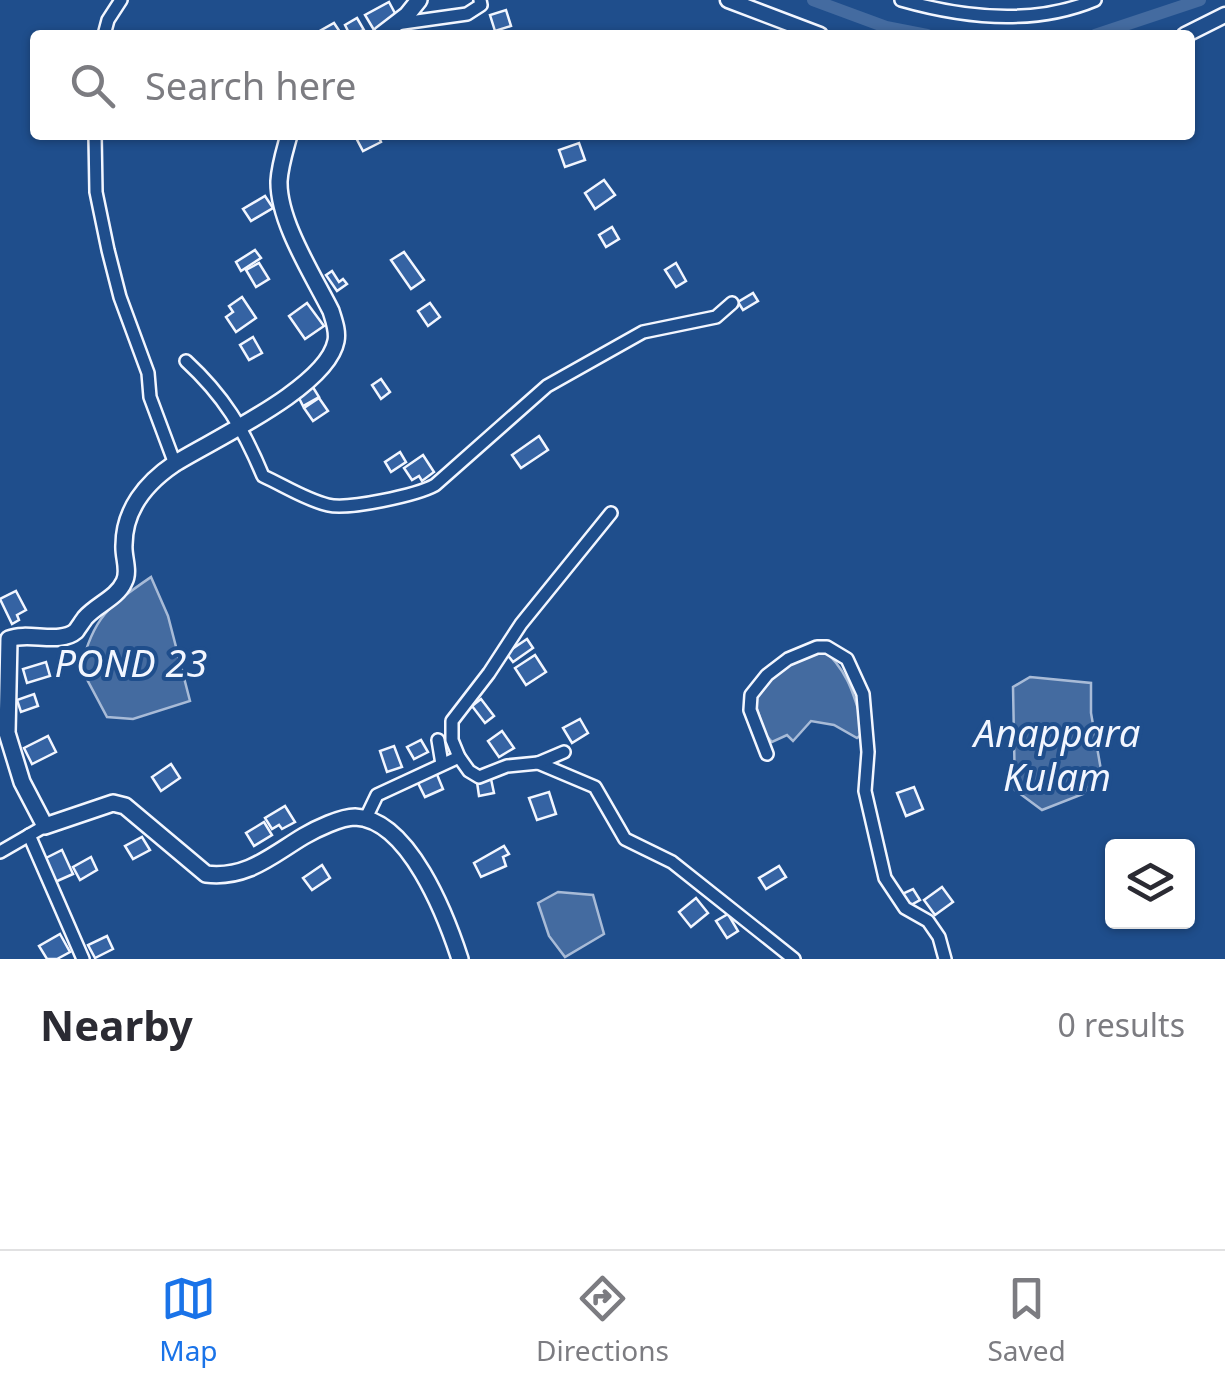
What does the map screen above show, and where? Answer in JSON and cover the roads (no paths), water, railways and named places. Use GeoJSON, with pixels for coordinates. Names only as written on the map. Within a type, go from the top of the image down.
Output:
{"type":"FeatureCollection","features":[{"type":"Feature","properties":{"kind":"main road"},"geometry":{"type":"LineString","coordinates":[[388,30],[419,0]]}},
{"type":"Feature","properties":{"kind":"main road"},"geometry":{"type":"LineString","coordinates":[[288,140],[280,174],[282,204],[331,311],[336,342],[331,354],[300,386],[242,427],[175,464],[147,487],[130,512],[125,528],[123,586],[86,616],[73,633],[13,637],[7,644],[7,734],[22,782],[45,826],[113,803],[124,806],[199,870],[214,875],[255,868],[307,834],[353,817],[376,822],[411,852],[452,934],[460,959]]}},
{"type":"Feature","properties":{"kind":"street"},"geometry":{"type":"LineString","coordinates":[[105,30],[121,0]]}},
{"type":"Feature","properties":{"kind":"street"},"geometry":{"type":"LineString","coordinates":[[396,24],[466,14],[482,5],[480,0]]}},
{"type":"Feature","properties":{"kind":"street"},"geometry":{"type":"LineString","coordinates":[[728,0],[807,30]]}},
{"type":"Feature","properties":{"kind":"street"},"geometry":{"type":"LineString","coordinates":[[901,0],[941,12],[1011,18],[1095,0]]}},
{"type":"Feature","properties":{"kind":"street"},"geometry":{"type":"LineString","coordinates":[[1195,30],[1225,15]]}},
{"type":"Feature","properties":{"kind":"street"},"geometry":{"type":"LineString","coordinates":[[95,140],[96,192],[112,266],[148,373],[150,397],[175,464]]}},
{"type":"Feature","properties":{"kind":"street"},"geometry":{"type":"LineString","coordinates":[[186,361],[210,383],[242,427],[263,476],[329,506],[422,492],[435,485],[547,386],[643,332],[716,317],[732,304]]}},
{"type":"Feature","properties":{"kind":"street"},"geometry":{"type":"LineString","coordinates":[[564,752],[538,763],[507,766],[479,777],[468,771],[459,757],[452,740],[452,722],[521,624],[611,513]]}},
{"type":"Feature","properties":{"kind":"street"},"geometry":{"type":"LineString","coordinates":[[767,754],[750,710],[751,694],[767,675],[788,659],[817,647],[828,647],[847,659],[864,694],[868,752],[865,791],[885,878],[905,908],[928,921],[939,938],[945,959]]}},
{"type":"Feature","properties":{"kind":"street"},"geometry":{"type":"LineString","coordinates":[[438,740],[442,764]]}},
{"type":"Feature","properties":{"kind":"street"},"geometry":{"type":"LineString","coordinates":[[365,820],[377,795],[459,757]]}},
{"type":"Feature","properties":{"kind":"street"},"geometry":{"type":"LineString","coordinates":[[538,763],[595,787],[625,840],[672,862],[794,959]]}},
{"type":"Feature","properties":{"kind":"street"},"geometry":{"type":"LineString","coordinates":[[0,852],[45,826]]}},
{"type":"Feature","properties":{"kind":"street"},"geometry":{"type":"LineString","coordinates":[[29,835],[84,959]]}},
{"type":"Feature","properties":{"kind":"water","name":"POND 23"},"geometry":{"type":"Polygon","coordinates":[[[151,577],[168,616],[190,701],[133,719],[107,717],[81,668],[86,651],[105,614],[151,577]]]}},
{"type":"Feature","properties":{"kind":"water"},"geometry":{"type":"Polygon","coordinates":[[[820,646],[845,675],[865,732],[857,738],[834,725],[811,721],[793,741],[787,735],[772,742],[765,734],[753,696],[777,673],[820,646]]]}},
{"type":"Feature","properties":{"kind":"water","name":"Anappara Kulam"},"geometry":{"type":"Polygon","coordinates":[[[1030,677],[1091,683],[1091,713],[1101,770],[1083,794],[1042,810],[1015,790],[1013,687],[1030,677]]]}},
{"type":"Feature","properties":{"kind":"water"},"geometry":{"type":"Polygon","coordinates":[[[558,892],[593,895],[604,934],[565,957],[549,936],[538,903],[558,892]]]}},
{"type":"Feature","properties":{"kind":"waterway"},"geometry":{"type":"LineString","coordinates":[[813,0],[901,30]]}},
{"type":"Feature","properties":{"kind":"waterway"},"geometry":{"type":"LineString","coordinates":[[1110,30],[1200,0]]}}]}
